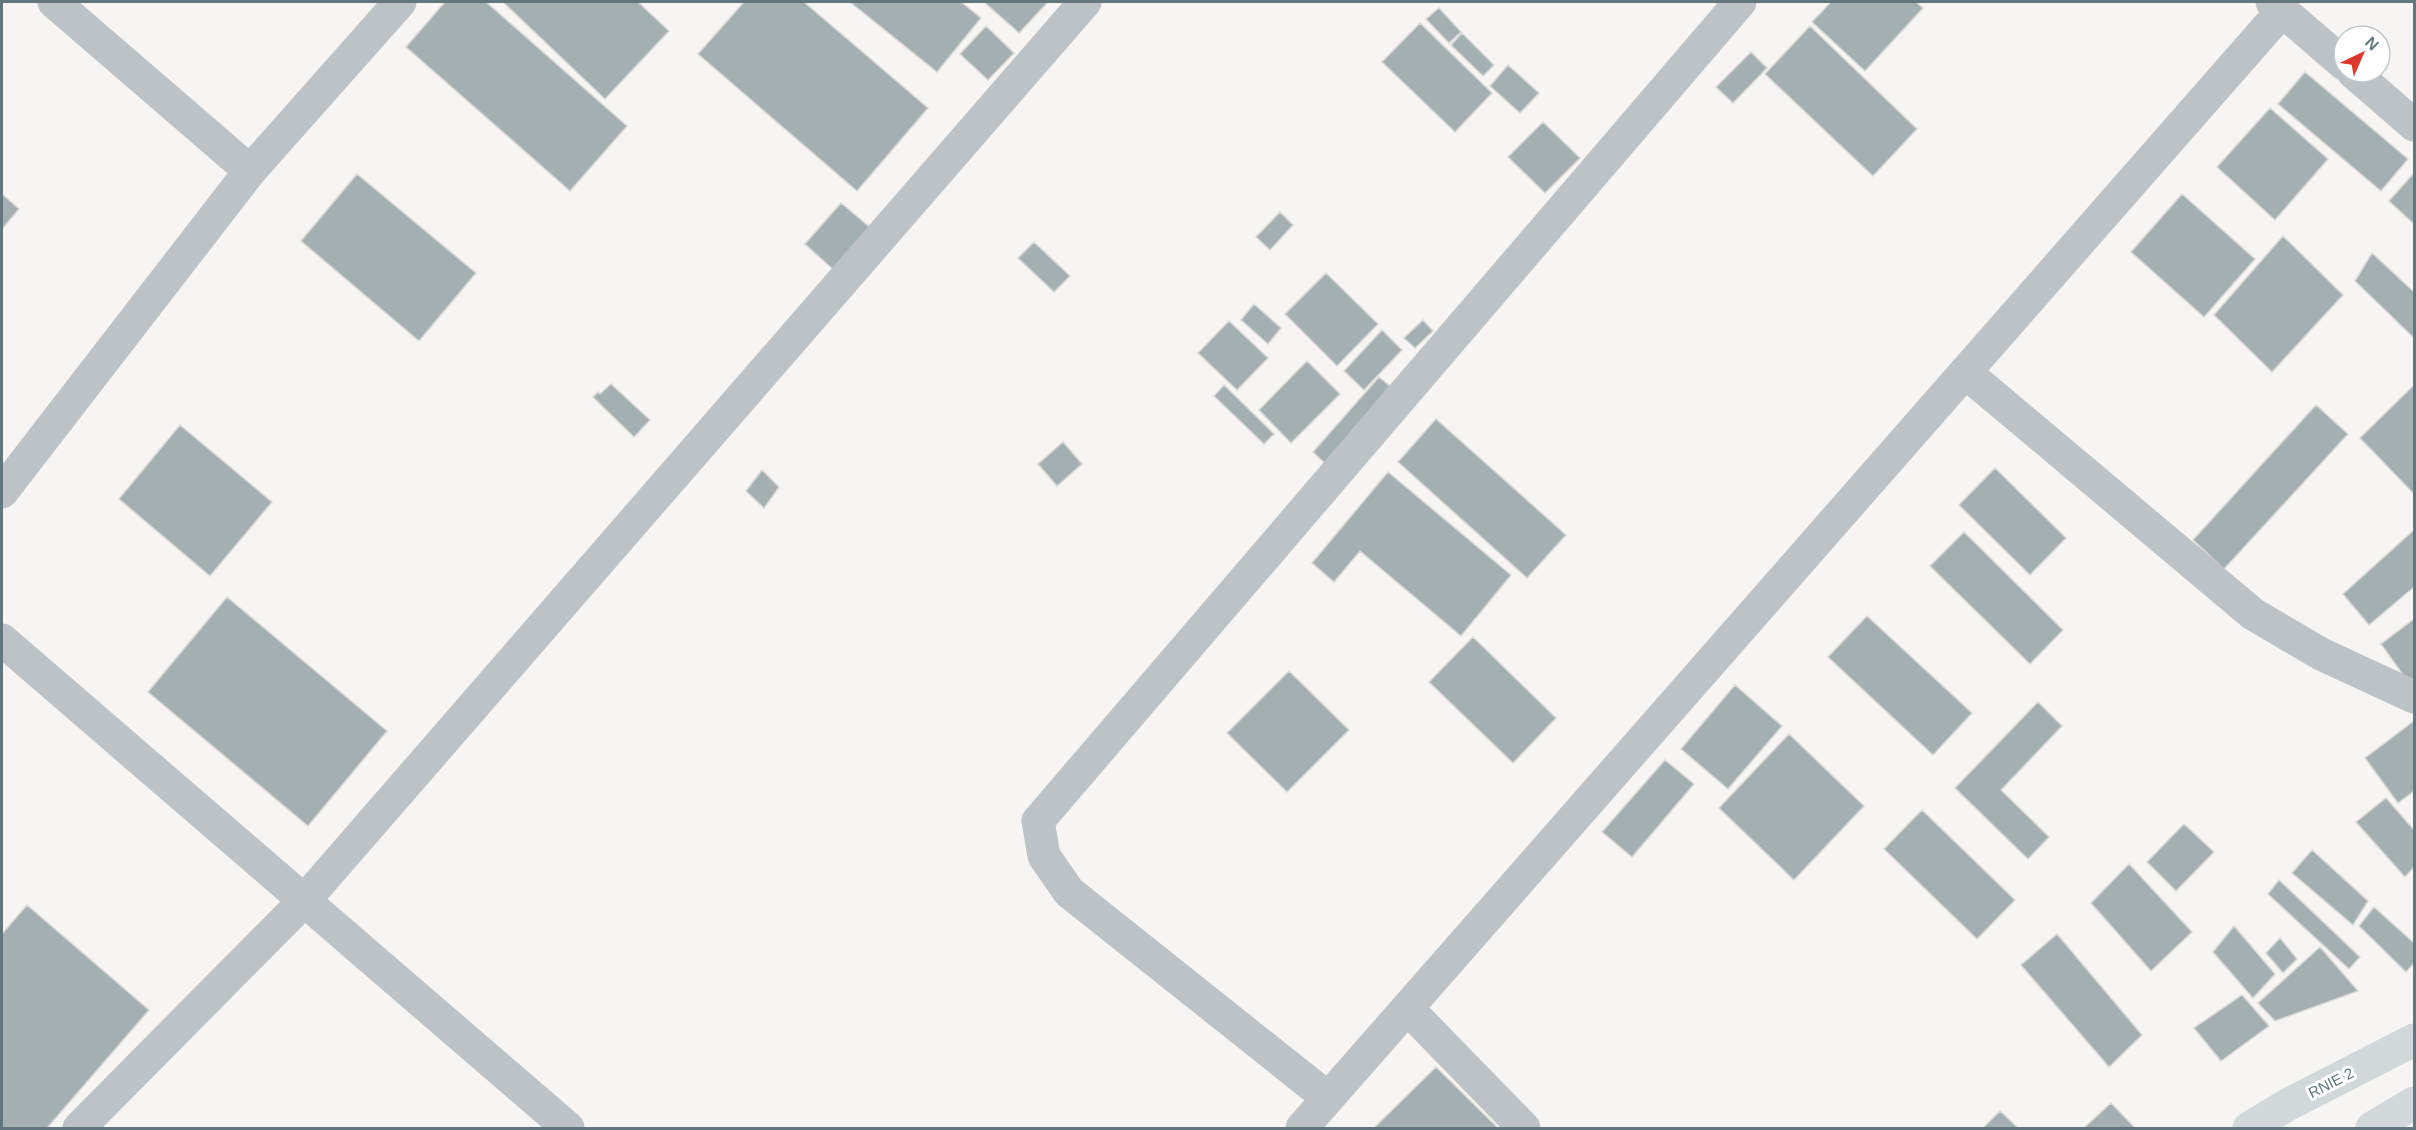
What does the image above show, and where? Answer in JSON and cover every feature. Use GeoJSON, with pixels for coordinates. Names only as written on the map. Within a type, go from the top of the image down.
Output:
{"type":"FeatureCollection","features":[{"type":"Feature","properties":{"kind":"highway","name":"RNIE 2"},"geometry":{"type":"LineString","coordinates":[[2249,1128],[2415,1040]]}},
{"type":"Feature","properties":{"kind":"highway"},"geometry":{"type":"LineString","coordinates":[[2372,1128],[2415,1103]]}},
{"type":"Feature","properties":{"kind":"street"},"geometry":{"type":"LineString","coordinates":[[54,2],[250,171]]}},
{"type":"Feature","properties":{"kind":"street"},"geometry":{"type":"LineString","coordinates":[[2,492],[250,171],[400,2]]}},
{"type":"Feature","properties":{"kind":"street"},"geometry":{"type":"LineString","coordinates":[[79,1128],[304,901],[1085,2]]}},
{"type":"Feature","properties":{"kind":"street"},"geometry":{"type":"LineString","coordinates":[[1328,1098],[1070,892],[1044,856],[1038,821],[1740,2]]}},
{"type":"Feature","properties":{"kind":"street"},"geometry":{"type":"LineString","coordinates":[[1302,1128],[1965,372],[2277,6],[2332,54]]}},
{"type":"Feature","properties":{"kind":"street"},"geometry":{"type":"LineString","coordinates":[[2367,84],[2415,125]]}},
{"type":"Feature","properties":{"kind":"street"},"geometry":{"type":"LineString","coordinates":[[1965,372],[2253,614],[2321,654],[2415,697]]}},
{"type":"Feature","properties":{"kind":"street"},"geometry":{"type":"LineString","coordinates":[[2,640],[568,1128]]}},
{"type":"Feature","properties":{"kind":"street"},"geometry":{"type":"LineString","coordinates":[[1407,1008],[1524,1128]]}},
{"type":"Feature","properties":{"kind":"building"},"geometry":{"type":"Polygon","coordinates":[[[445,2],[486,2],[627,126],[570,191],[406,47],[445,2]]]}},
{"type":"Feature","properties":{"kind":"building"},"geometry":{"type":"Polygon","coordinates":[[[503,2],[638,2],[669,31],[605,99],[503,2]]]}},
{"type":"Feature","properties":{"kind":"building"},"geometry":{"type":"Polygon","coordinates":[[[744,2],[804,2],[928,108],[857,191],[698,54],[744,2]]]}},
{"type":"Feature","properties":{"kind":"building"},"geometry":{"type":"Polygon","coordinates":[[[850,2],[961,2],[981,18],[937,72],[850,2]]]}},
{"type":"Feature","properties":{"kind":"building"},"geometry":{"type":"Polygon","coordinates":[[[984,2],[1048,2],[1019,33],[984,2]]]}},
{"type":"Feature","properties":{"kind":"building"},"geometry":{"type":"Polygon","coordinates":[[[1831,2],[1916,2],[1923,8],[1865,71],[1812,22],[1831,2]]]}},
{"type":"Feature","properties":{"kind":"building"},"geometry":{"type":"Polygon","coordinates":[[[1439,8],[1461,32],[1449,43],[1426,19],[1439,8]]]}},
{"type":"Feature","properties":{"kind":"building"},"geometry":{"type":"Polygon","coordinates":[[[1420,23],[1492,93],[1455,132],[1382,62],[1420,23]]]}},
{"type":"Feature","properties":{"kind":"building"},"geometry":{"type":"Polygon","coordinates":[[[986,26],[1014,53],[988,80],[960,54],[986,26]]]}},
{"type":"Feature","properties":{"kind":"building"},"geometry":{"type":"Polygon","coordinates":[[[1810,26],[1917,129],[1873,176],[1765,74],[1810,26]]]}},
{"type":"Feature","properties":{"kind":"building"},"geometry":{"type":"Polygon","coordinates":[[[1462,33],[1494,65],[1483,76],[1451,45],[1462,33]]]}},
{"type":"Feature","properties":{"kind":"building"},"geometry":{"type":"Polygon","coordinates":[[[1751,52],[1767,68],[1733,103],[1716,87],[1751,52]]]}},
{"type":"Feature","properties":{"kind":"building"},"geometry":{"type":"Polygon","coordinates":[[[1508,65],[1539,93],[1520,113],[1490,86],[1508,65]]]}},
{"type":"Feature","properties":{"kind":"building"},"geometry":{"type":"Polygon","coordinates":[[[2305,72],[2408,159],[2381,191],[2278,104],[2305,72]]]}},
{"type":"Feature","properties":{"kind":"building"},"geometry":{"type":"Polygon","coordinates":[[[2270,108],[2328,159],[2275,220],[2217,167],[2270,108]]]}},
{"type":"Feature","properties":{"kind":"building"},"geometry":{"type":"Polygon","coordinates":[[[1543,122],[1580,158],[1545,193],[1508,157],[1543,122]]]}},
{"type":"Feature","properties":{"kind":"building"},"geometry":{"type":"Polygon","coordinates":[[[2414,173],[2414,224],[2389,201],[2414,173]]]}},
{"type":"Feature","properties":{"kind":"building"},"geometry":{"type":"Polygon","coordinates":[[[357,174],[476,273],[419,341],[301,241],[357,174]]]}},
{"type":"Feature","properties":{"kind":"building"},"geometry":{"type":"Polygon","coordinates":[[[2,194],[19,209],[2,229],[2,194]]]}},
{"type":"Feature","properties":{"kind":"building"},"geometry":{"type":"Polygon","coordinates":[[[2182,194],[2255,259],[2204,317],[2131,252],[2182,194]]]}},
{"type":"Feature","properties":{"kind":"building"},"geometry":{"type":"Polygon","coordinates":[[[841,203],[873,230],[836,272],[805,244],[841,203]]]}},
{"type":"Feature","properties":{"kind":"building"},"geometry":{"type":"Polygon","coordinates":[[[1280,212],[1293,225],[1270,250],[1256,237],[1280,212]]]}},
{"type":"Feature","properties":{"kind":"building"},"geometry":{"type":"Polygon","coordinates":[[[2283,236],[2343,295],[2272,372],[2214,315],[2283,236]]]}},
{"type":"Feature","properties":{"kind":"building"},"geometry":{"type":"Polygon","coordinates":[[[1034,242],[1070,276],[1054,292],[1018,258],[1034,242]]]}},
{"type":"Feature","properties":{"kind":"building"},"geometry":{"type":"Polygon","coordinates":[[[2372,253],[2414,292],[2414,338],[2355,281],[2372,253]]]}},
{"type":"Feature","properties":{"kind":"building"},"geometry":{"type":"Polygon","coordinates":[[[1326,273],[1378,324],[1337,366],[1285,314],[1326,273]]]}},
{"type":"Feature","properties":{"kind":"building"},"geometry":{"type":"Polygon","coordinates":[[[1254,304],[1281,328],[1268,344],[1241,320],[1254,304]]]}},
{"type":"Feature","properties":{"kind":"building"},"geometry":{"type":"Polygon","coordinates":[[[1423,320],[1433,331],[1415,348],[1404,338],[1423,320]]]}},
{"type":"Feature","properties":{"kind":"building"},"geometry":{"type":"Polygon","coordinates":[[[1229,321],[1268,358],[1237,390],[1198,353],[1229,321]]]}},
{"type":"Feature","properties":{"kind":"building"},"geometry":{"type":"Polygon","coordinates":[[[1382,330],[1402,350],[1364,390],[1344,371],[1382,330]]]}},
{"type":"Feature","properties":{"kind":"building"},"geometry":{"type":"Polygon","coordinates":[[[1307,361],[1340,394],[1291,443],[1259,410],[1307,361]]]}},
{"type":"Feature","properties":{"kind":"building"},"geometry":{"type":"Polygon","coordinates":[[[1379,377],[1397,392],[1330,468],[1313,452],[1379,377]]]}},
{"type":"Feature","properties":{"kind":"building"},"geometry":{"type":"Polygon","coordinates":[[[611,384],[650,420],[634,437],[593,397],[611,384]]]}},
{"type":"Feature","properties":{"kind":"building"},"geometry":{"type":"Polygon","coordinates":[[[1224,385],[1274,434],[1264,444],[1214,396],[1224,385]]]}},
{"type":"Feature","properties":{"kind":"building"},"geometry":{"type":"Polygon","coordinates":[[[2414,385],[2414,494],[2360,438],[2414,385]]]}},
{"type":"Feature","properties":{"kind":"building"},"geometry":{"type":"Polygon","coordinates":[[[2316,405],[2348,434],[2224,569],[2193,540],[2316,405]]]}},
{"type":"Feature","properties":{"kind":"building"},"geometry":{"type":"Polygon","coordinates":[[[1436,419],[1566,535],[1527,578],[1398,462],[1436,419]]]}},
{"type":"Feature","properties":{"kind":"building"},"geometry":{"type":"Polygon","coordinates":[[[180,425],[272,502],[210,576],[119,499],[180,425]]]}},
{"type":"Feature","properties":{"kind":"building"},"geometry":{"type":"Polygon","coordinates":[[[1063,442],[1082,464],[1057,486],[1038,464],[1063,442]]]}},
{"type":"Feature","properties":{"kind":"building"},"geometry":{"type":"Polygon","coordinates":[[[1995,468],[2066,538],[2030,575],[1959,505],[1995,468]]]}},
{"type":"Feature","properties":{"kind":"building"},"geometry":{"type":"Polygon","coordinates":[[[762,470],[779,487],[764,508],[746,491],[762,470]]]}},
{"type":"Feature","properties":{"kind":"building"},"geometry":{"type":"Polygon","coordinates":[[[1388,472],[1511,575],[1461,636],[1360,551],[1334,582],[1312,563],[1388,472]]]}},
{"type":"Feature","properties":{"kind":"building"},"geometry":{"type":"Polygon","coordinates":[[[2414,530],[2414,587],[2369,625],[2343,594],[2414,530]]]}},
{"type":"Feature","properties":{"kind":"building"},"geometry":{"type":"Polygon","coordinates":[[[1964,532],[2063,630],[2030,664],[1930,566],[1964,532]]]}},
{"type":"Feature","properties":{"kind":"building"},"geometry":{"type":"Polygon","coordinates":[[[227,597],[387,731],[308,826],[148,692],[227,597]]]}},
{"type":"Feature","properties":{"kind":"building"},"geometry":{"type":"Polygon","coordinates":[[[1867,616],[1972,713],[1933,755],[1828,657],[1867,616]]]}},
{"type":"Feature","properties":{"kind":"building"},"geometry":{"type":"Polygon","coordinates":[[[2414,619],[2414,690],[2381,644],[2414,619]]]}},
{"type":"Feature","properties":{"kind":"building"},"geometry":{"type":"Polygon","coordinates":[[[1473,637],[1556,718],[1513,763],[1429,682],[1473,637]]]}},
{"type":"Feature","properties":{"kind":"building"},"geometry":{"type":"Polygon","coordinates":[[[1289,671],[1349,730],[1287,792],[1227,733],[1289,671]]]}},
{"type":"Feature","properties":{"kind":"building"},"geometry":{"type":"Polygon","coordinates":[[[1735,685],[1782,726],[1728,789],[1681,749],[1735,685]]]}},
{"type":"Feature","properties":{"kind":"building"},"geometry":{"type":"Polygon","coordinates":[[[2038,702],[2062,726],[2001,790],[2049,837],[2028,859],[1955,788],[2038,702]]]}},
{"type":"Feature","properties":{"kind":"building"},"geometry":{"type":"Polygon","coordinates":[[[2414,721],[2414,791],[2398,803],[2365,758],[2414,721]]]}},
{"type":"Feature","properties":{"kind":"building"},"geometry":{"type":"Polygon","coordinates":[[[1789,734],[1864,806],[1794,880],[1719,808],[1789,734]]]}},
{"type":"Feature","properties":{"kind":"building"},"geometry":{"type":"Polygon","coordinates":[[[1665,760],[1694,784],[1632,857],[1602,832],[1665,760]]]}},
{"type":"Feature","properties":{"kind":"building"},"geometry":{"type":"Polygon","coordinates":[[[2386,798],[2414,830],[2414,867],[2405,877],[2356,822],[2386,798]]]}},
{"type":"Feature","properties":{"kind":"building"},"geometry":{"type":"Polygon","coordinates":[[[1922,810],[2015,900],[1977,939],[1884,849],[1922,810]]]}},
{"type":"Feature","properties":{"kind":"building"},"geometry":{"type":"Polygon","coordinates":[[[2184,824],[2214,852],[2176,891],[2147,862],[2184,824]]]}},
{"type":"Feature","properties":{"kind":"building"},"geometry":{"type":"Polygon","coordinates":[[[2312,850],[2368,901],[2353,925],[2292,873],[2312,850]]]}},
{"type":"Feature","properties":{"kind":"building"},"geometry":{"type":"Polygon","coordinates":[[[2129,864],[2192,932],[2151,971],[2091,903],[2129,864]]]}},
{"type":"Feature","properties":{"kind":"building"},"geometry":{"type":"Polygon","coordinates":[[[2279,880],[2360,957],[2349,969],[2268,894],[2279,880]]]}},
{"type":"Feature","properties":{"kind":"building"},"geometry":{"type":"Polygon","coordinates":[[[27,905],[149,1010],[47,1128],[2,1128],[2,934],[27,905]]]}},
{"type":"Feature","properties":{"kind":"building"},"geometry":{"type":"Polygon","coordinates":[[[2374,907],[2414,943],[2414,963],[2406,972],[2359,926],[2374,907]]]}},
{"type":"Feature","properties":{"kind":"building"},"geometry":{"type":"Polygon","coordinates":[[[2234,926],[2275,974],[2253,998],[2213,952],[2234,926]]]}},
{"type":"Feature","properties":{"kind":"building"},"geometry":{"type":"Polygon","coordinates":[[[2057,934],[2142,1035],[2109,1067],[2021,965],[2057,934]]]}},
{"type":"Feature","properties":{"kind":"building"},"geometry":{"type":"Polygon","coordinates":[[[2280,938],[2297,959],[2283,973],[2266,953],[2280,938]]]}},
{"type":"Feature","properties":{"kind":"building"},"geometry":{"type":"Polygon","coordinates":[[[2320,947],[2358,991],[2275,1021],[2258,1003],[2320,947]]]}},
{"type":"Feature","properties":{"kind":"building"},"geometry":{"type":"Polygon","coordinates":[[[2242,995],[2269,1026],[2221,1061],[2194,1028],[2242,995]]]}},
{"type":"Feature","properties":{"kind":"building"},"geometry":{"type":"Polygon","coordinates":[[[1436,1067],[1498,1128],[1374,1128],[1436,1067]]]}},
{"type":"Feature","properties":{"kind":"building"},"geometry":{"type":"Polygon","coordinates":[[[2111,1103],[2135,1128],[2084,1128],[2111,1103]]]}},
{"type":"Feature","properties":{"kind":"building"},"geometry":{"type":"Polygon","coordinates":[[[2000,1111],[2018,1128],[1983,1128],[2000,1111]]]}}]}
